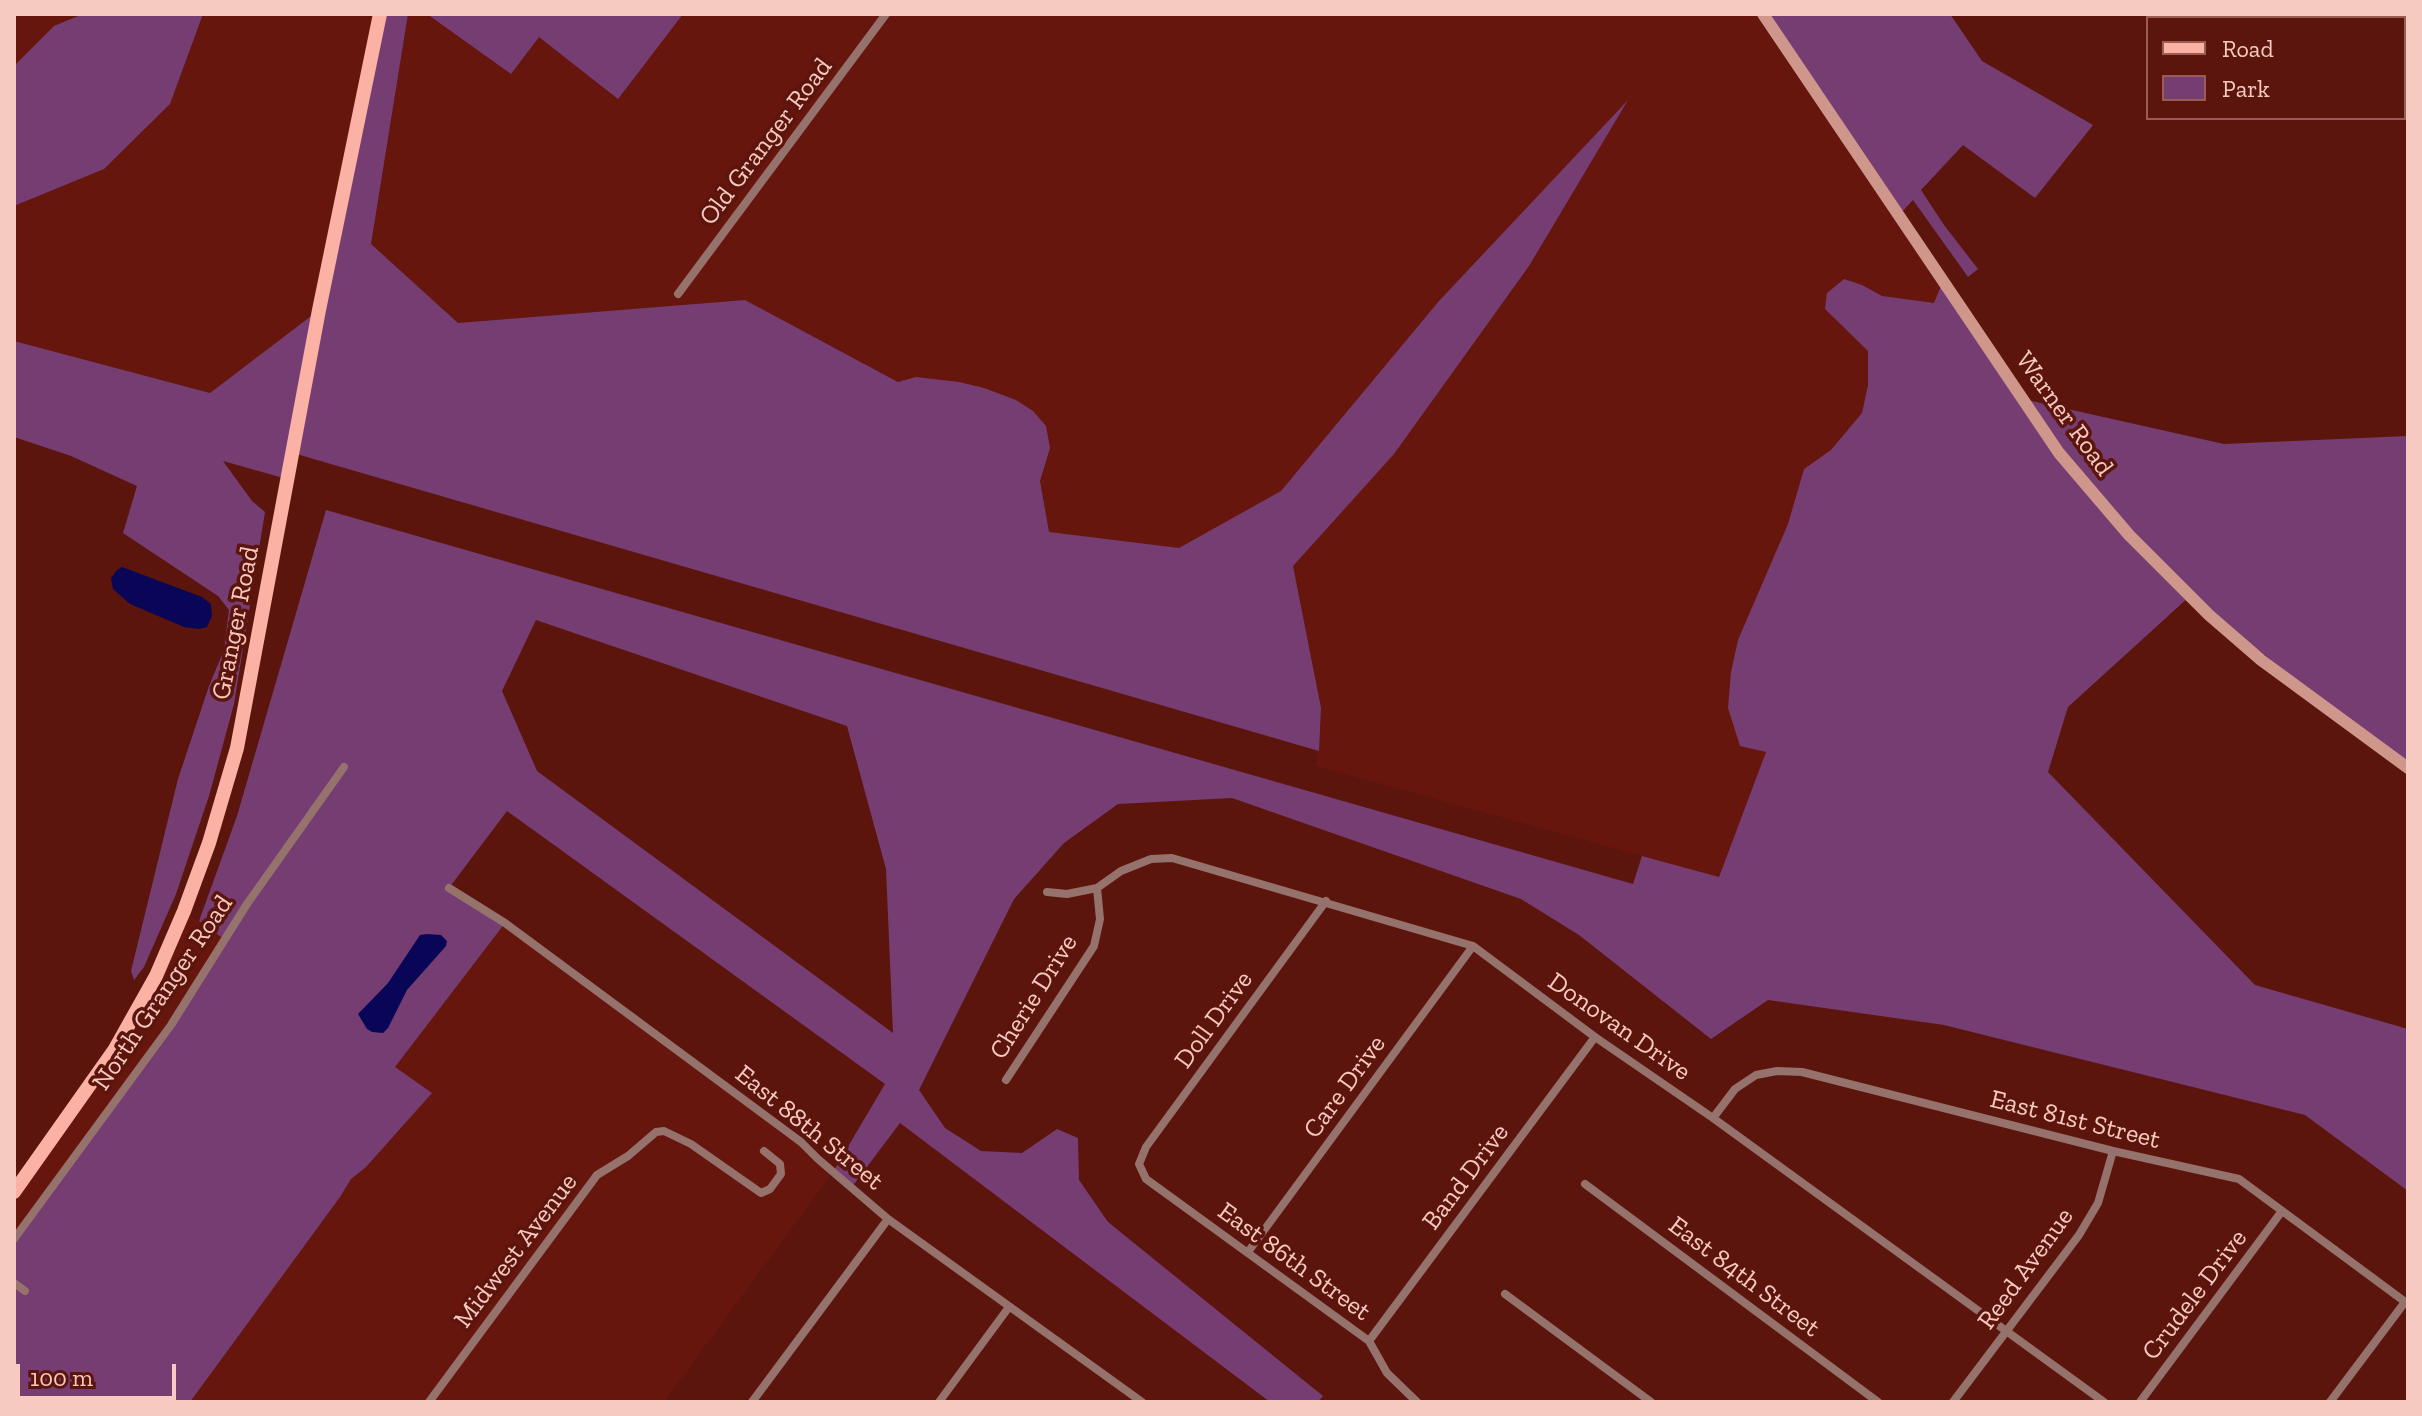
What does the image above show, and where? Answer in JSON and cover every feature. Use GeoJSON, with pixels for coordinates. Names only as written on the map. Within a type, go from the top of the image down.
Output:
{"type":"FeatureCollection","features":[{"type":"Feature","properties":{"kind":"main road","name":"Granger Road"},"geometry":{"type":"LineString","coordinates":[[14,1192],[115,1049],[156,976],[209,843],[237,748],[319,310],[380,14]]}},
{"type":"Feature","properties":{"kind":"main road","name":"Warner Road"},"geometry":{"type":"LineString","coordinates":[[1763,14],[2059,453],[2129,535],[2209,615],[2261,660],[2408,768]]}},
{"type":"Feature","properties":{"kind":"street","name":"Old Granger Road"},"geometry":{"type":"LineString","coordinates":[[678,294],[886,14]]}},
{"type":"Feature","properties":{"kind":"street","name":"North Granger Road"},"geometry":{"type":"LineString","coordinates":[[14,1239],[171,1025],[253,894],[344,767]]}},
{"type":"Feature","properties":{"kind":"street","name":"Donovan Drive"},"geometry":{"type":"LineString","coordinates":[[1047,892],[1067,894],[1097,888],[1121,871],[1151,859],[1172,858],[1473,946],[2104,1402]]}},
{"type":"Feature","properties":{"kind":"street","name":"East 88th Street"},"geometry":{"type":"LineString","coordinates":[[449,888],[505,923],[801,1142],[888,1219],[1128,1398],[1142,1402]]}},
{"type":"Feature","properties":{"kind":"street","name":"Cherie Drive"},"geometry":{"type":"LineString","coordinates":[[1006,1080],[1094,946],[1100,919],[1097,888]]}},
{"type":"Feature","properties":{"kind":"street","name":"Doll Drive"},"geometry":{"type":"LineString","coordinates":[[1139,1164],[1146,1147],[1326,901]]}},
{"type":"Feature","properties":{"kind":"street","name":"Care Drive"},"geometry":{"type":"LineString","coordinates":[[1248,1252],[1473,946]]}},
{"type":"Feature","properties":{"kind":"street","name":"Band Drive"},"geometry":{"type":"LineString","coordinates":[[1369,1341],[1595,1037]]}},
{"type":"Feature","properties":{"kind":"street","name":"East 81st Street"},"geometry":{"type":"LineString","coordinates":[[1713,1118],[1735,1089],[1756,1075],[1777,1071],[1802,1072],[2113,1151],[2239,1179],[2407,1303]]}},
{"type":"Feature","properties":{"kind":"street","name":"Midwest Avenue"},"geometry":{"type":"LineString","coordinates":[[429,1402],[597,1175],[628,1156],[656,1132],[664,1131],[691,1144],[761,1193],[770,1189],[781,1174],[780,1164],[764,1151]]}},
{"type":"Feature","properties":{"kind":"street","name":"Reed Avenue"},"geometry":{"type":"LineString","coordinates":[[1953,1402],[2079,1235],[2098,1203],[2113,1151]]}},
{"type":"Feature","properties":{"kind":"street","name":"East 86th Street"},"geometry":{"type":"LineString","coordinates":[[1139,1164],[1146,1179],[1369,1341],[1387,1373],[1417,1402]]}},
{"type":"Feature","properties":{"kind":"street","name":"East 84th Street"},"geometry":{"type":"LineString","coordinates":[[1585,1184],[1878,1402]]}},
{"type":"Feature","properties":{"kind":"street","name":"Crudele Drive"},"geometry":{"type":"LineString","coordinates":[[2140,1402],[2282,1211]]}},
{"type":"Feature","properties":{"kind":"street"},"geometry":{"type":"LineString","coordinates":[[752,1402],[888,1219]]}},
{"type":"Feature","properties":{"kind":"street"},"geometry":{"type":"LineString","coordinates":[[14,1283],[25,1291]]}},
{"type":"Feature","properties":{"kind":"street"},"geometry":{"type":"LineString","coordinates":[[1505,1294],[1651,1402]]}},
{"type":"Feature","properties":{"kind":"street"},"geometry":{"type":"LineString","coordinates":[[2330,1402],[2407,1303]]}},
{"type":"Feature","properties":{"kind":"street"},"geometry":{"type":"LineString","coordinates":[[939,1402],[1009,1307]]}},
{"type":"Feature","properties":{"kind":"shaded area"},"geometry":{"type":"Polygon","coordinates":[[[14,14],[83,14],[54,27],[14,66],[14,14]]]}},
{"type":"Feature","properties":{"kind":"shaded area"},"geometry":{"type":"Polygon","coordinates":[[[203,14],[380,14],[319,310],[210,393],[14,341],[14,206],[104,169],[170,104],[203,14]]]}},
{"type":"Feature","properties":{"kind":"shaded area"},"geometry":{"type":"Polygon","coordinates":[[[408,14],[1763,14],[1943,281],[1719,877],[1316,766],[1319,751],[1063,612],[1035,454],[745,300],[458,323],[371,244],[408,14]]]}},
{"type":"Feature","properties":{"kind":"shaded area"},"geometry":{"type":"Polygon","coordinates":[[[122,567],[202,597],[211,604],[212,616],[207,627],[184,627],[130,604],[113,589],[111,578],[122,567]]]}},
{"type":"Feature","properties":{"kind":"shaded area"},"geometry":{"type":"Polygon","coordinates":[[[449,888],[505,923],[801,1142],[833,1172],[664,1402],[14,1402],[14,1192],[115,1049],[184,911],[224,939],[449,888]]]}},
{"type":"Feature","properties":{"kind":"shaded area"},"geometry":{"type":"Polygon","coordinates":[[[420,935],[441,935],[447,941],[446,946],[407,990],[388,1028],[383,1033],[372,1032],[358,1014],[388,983],[420,935]]]}},
{"type":"Feature","properties":{"kind":"green space"},"geometry":{"type":"Polygon","coordinates":[[[83,14],[203,14],[170,104],[104,169],[14,206],[14,66],[54,26],[83,14]]]}},
{"type":"Feature","properties":{"kind":"green space"},"geometry":{"type":"Polygon","coordinates":[[[380,14],[408,14],[371,244],[458,323],[745,300],[898,382],[916,377],[959,382],[1016,400],[1033,411],[1046,426],[1050,448],[1040,481],[1049,532],[1179,548],[1281,491],[1439,301],[1628,100],[1529,266],[1394,454],[1293,566],[1321,708],[1319,751],[293,453],[287,479],[223,461],[252,501],[265,512],[234,704],[209,796],[176,894],[144,967],[134,980],[131,971],[178,779],[224,650],[229,610],[218,596],[123,533],[137,486],[71,456],[14,437],[14,341],[210,393],[319,310],[380,14]]]}},
{"type":"Feature","properties":{"kind":"green space"},"geometry":{"type":"Polygon","coordinates":[[[427,14],[683,14],[618,99],[539,37],[511,74],[427,14]]]}},
{"type":"Feature","properties":{"kind":"green space"},"geometry":{"type":"Polygon","coordinates":[[[1763,14],[1950,14],[1982,61],[2093,125],[2035,198],[1963,145],[1921,190],[1978,269],[1968,277],[1913,200],[1899,215],[1763,14]]]}},
{"type":"Feature","properties":{"kind":"green space"},"geometry":{"type":"Polygon","coordinates":[[[1844,279],[1882,296],[1934,303],[1943,281],[2023,399],[2224,444],[2408,436],[2408,768],[2190,596],[2068,707],[2048,772],[2255,985],[2408,1029],[2408,1191],[2305,1115],[1944,1025],[1768,1000],[1711,1039],[1579,935],[1521,899],[1232,798],[1118,804],[1064,843],[1014,899],[919,1090],[945,1128],[981,1151],[1022,1153],[1057,1129],[1078,1138],[1079,1180],[1108,1222],[1323,1396],[1318,1402],[1270,1402],[900,1123],[851,1188],[833,1172],[885,1084],[507,811],[449,888],[505,923],[395,1067],[432,1093],[366,1167],[351,1179],[190,1402],[14,1402],[14,1239],[136,1073],[224,939],[199,921],[237,816],[326,510],[1633,884],[1642,856],[1719,877],[1766,752],[1740,746],[1728,708],[1738,640],[1788,524],[1804,469],[1831,450],[1862,413],[1868,385],[1868,351],[1825,309],[1827,293],[1844,279]],[[536,620],[502,691],[537,771],[893,1033],[886,869],[847,726],[536,620]]]}}]}
